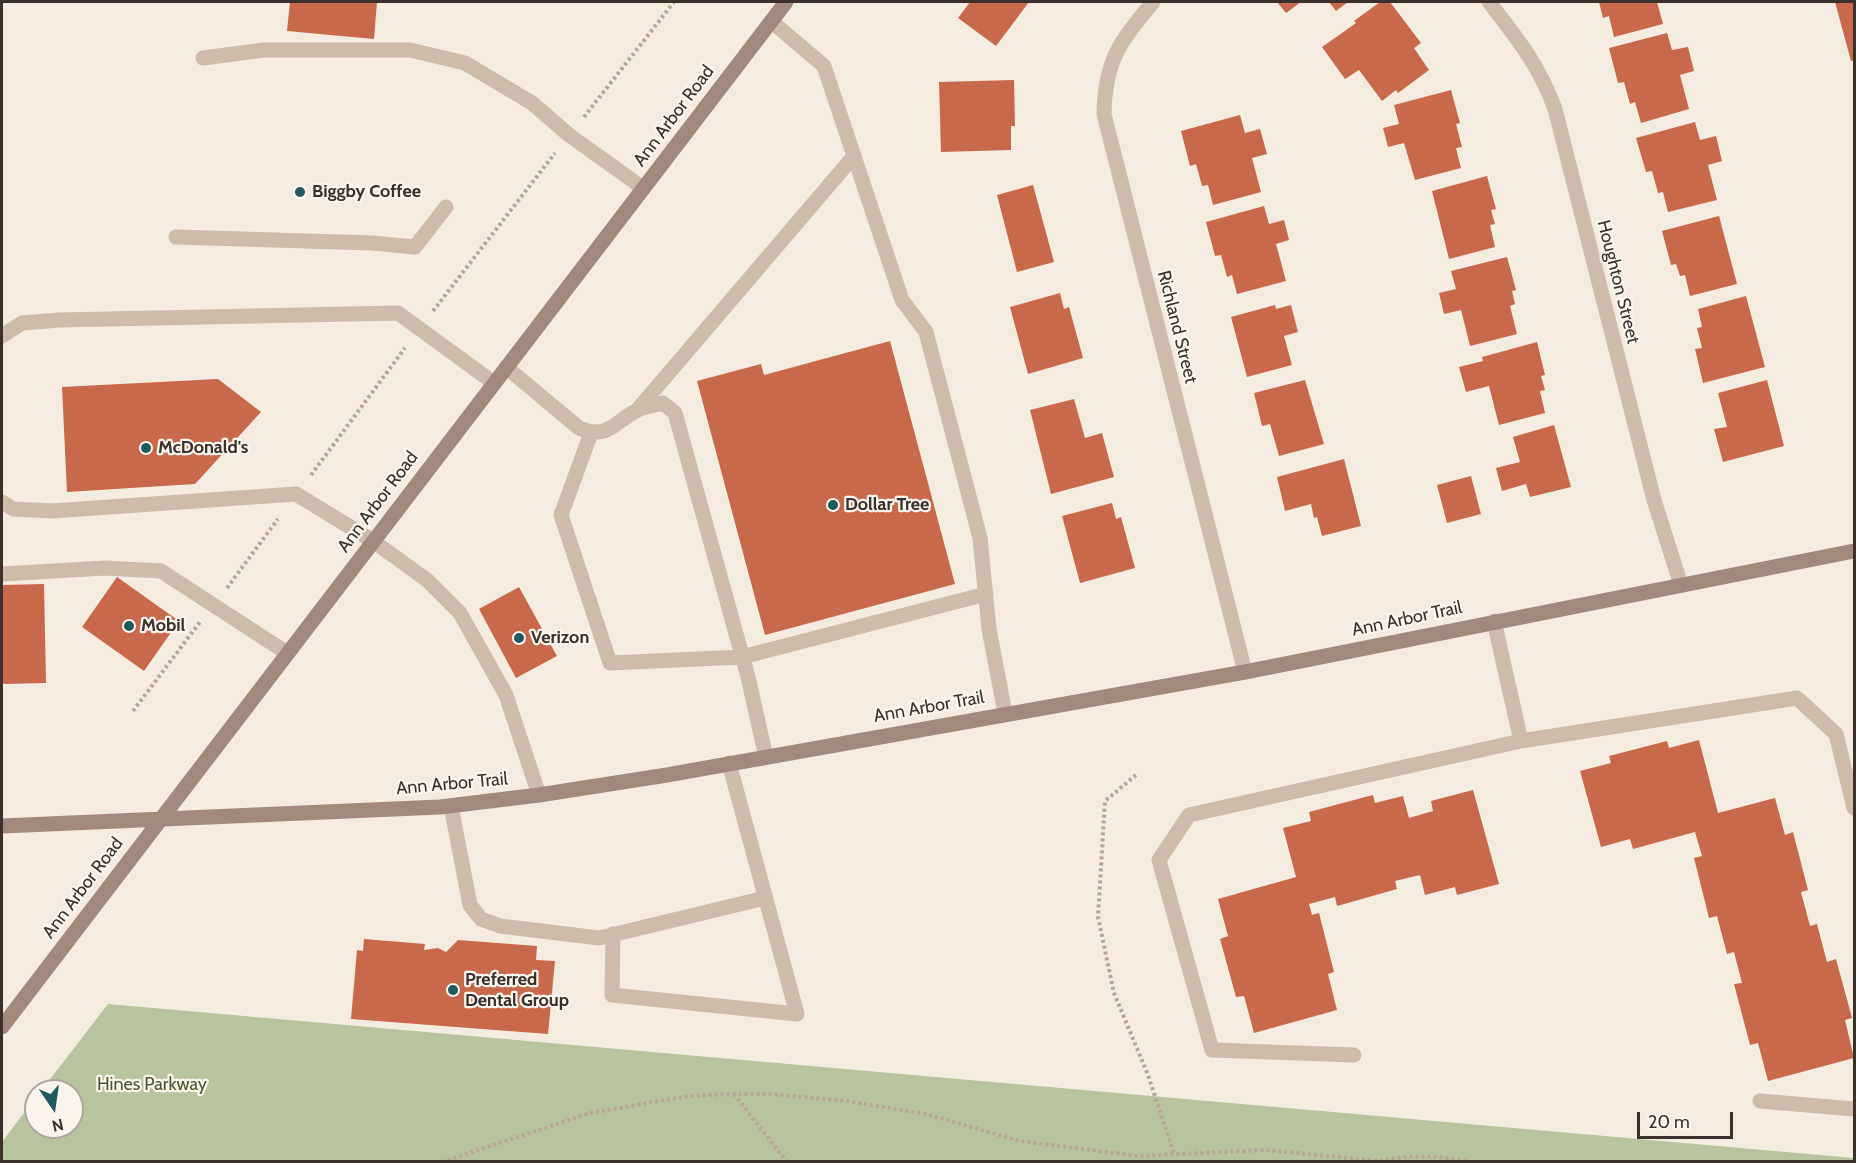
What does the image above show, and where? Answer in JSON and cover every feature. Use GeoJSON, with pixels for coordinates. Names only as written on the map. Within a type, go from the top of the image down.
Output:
{"type":"FeatureCollection","features":[{"type":"Feature","properties":{"kind":"street","name":"Ann Arbor Road"},"geometry":{"type":"LineString","coordinates":[[2,1027],[786,2]]}},
{"type":"Feature","properties":{"kind":"street","name":"Richland Street"},"geometry":{"type":"LineString","coordinates":[[1153,2],[1123,39],[1111,62],[1104,88],[1104,114],[1245,672]]}},
{"type":"Feature","properties":{"kind":"street","name":"Houghton Street"},"geometry":{"type":"LineString","coordinates":[[1490,2],[1530,55],[1546,85],[1554,109],[1654,500],[1681,585]]}},
{"type":"Feature","properties":{"kind":"street"},"geometry":{"type":"LineString","coordinates":[[771,21],[824,66],[902,300],[926,333],[980,538],[989,629],[1005,713]]}},
{"type":"Feature","properties":{"kind":"street"},"geometry":{"type":"LineString","coordinates":[[203,58],[264,50],[410,50],[465,63],[532,103],[569,135],[643,188]]}},
{"type":"Feature","properties":{"kind":"street"},"geometry":{"type":"LineString","coordinates":[[506,367],[579,428],[591,433],[614,428],[638,409],[854,156]]}},
{"type":"Feature","properties":{"kind":"street"},"geometry":{"type":"LineString","coordinates":[[176,237],[372,243],[415,247],[446,207]]}},
{"type":"Feature","properties":{"kind":"street"},"geometry":{"type":"LineString","coordinates":[[2,336],[22,323],[59,320],[398,313],[494,383]]}},
{"type":"Feature","properties":{"kind":"street"},"geometry":{"type":"LineString","coordinates":[[638,409],[663,403],[675,413],[742,657],[766,757]]}},
{"type":"Feature","properties":{"kind":"street"},"geometry":{"type":"LineString","coordinates":[[591,433],[561,515],[610,663],[742,657],[986,594]]}},
{"type":"Feature","properties":{"kind":"street"},"geometry":{"type":"LineString","coordinates":[[2,502],[13,509],[52,511],[296,494],[374,541],[427,580],[460,613],[506,695],[539,795]]}},
{"type":"Feature","properties":{"kind":"street","name":"Ann Arbor Trail"},"geometry":{"type":"LineString","coordinates":[[2,826],[451,806],[539,795],[1245,672],[1854,551]]}},
{"type":"Feature","properties":{"kind":"street"},"geometry":{"type":"LineString","coordinates":[[2,574],[105,568],[161,571],[288,653]]}},
{"type":"Feature","properties":{"kind":"street"},"geometry":{"type":"LineString","coordinates":[[1494,621],[1521,741]]}},
{"type":"Feature","properties":{"kind":"street"},"geometry":{"type":"LineString","coordinates":[[1354,1055],[1212,1050],[1159,860],[1189,814],[1521,741],[1797,698],[1836,734],[1854,807]]}},
{"type":"Feature","properties":{"kind":"street"},"geometry":{"type":"LineString","coordinates":[[613,934],[612,995],[797,1014],[729,763]]}},
{"type":"Feature","properties":{"kind":"street"},"geometry":{"type":"LineString","coordinates":[[451,806],[470,905],[482,920],[500,926],[599,938],[765,897]]}},
{"type":"Feature","properties":{"kind":"street"},"geometry":{"type":"LineString","coordinates":[[1760,1101],[1854,1109]]}},
{"type":"Feature","properties":{"kind":"path"},"geometry":{"type":"LineString","coordinates":[[583,118],[674,2]]}},
{"type":"Feature","properties":{"kind":"path"},"geometry":{"type":"LineString","coordinates":[[433,312],[555,153]]}},
{"type":"Feature","properties":{"kind":"path"},"geometry":{"type":"LineString","coordinates":[[222,594],[408,345]]}},
{"type":"Feature","properties":{"kind":"path"},"geometry":{"type":"LineString","coordinates":[[133,711],[186,640]]}},
{"type":"Feature","properties":{"kind":"path"},"geometry":{"type":"LineString","coordinates":[[1136,775],[1105,801],[1098,917],[1114,993],[1148,1075],[1174,1154]]}},
{"type":"Feature","properties":{"kind":"path"},"geometry":{"type":"LineString","coordinates":[[734,1094],[787,1161]]}},
{"type":"Feature","properties":{"kind":"path"},"geometry":{"type":"LineString","coordinates":[[442,1161],[591,1113],[689,1096],[734,1094],[770,1094],[847,1101],[926,1114],[1020,1141],[1138,1156],[1264,1150],[1379,1161],[1453,1158],[1469,1161]]}},
{"type":"Feature","properties":{"kind":"green space","name":"Hines Parkway"},"geometry":{"type":"Polygon","coordinates":[[[108,1004],[1854,1158],[1854,1161],[2,1161],[2,1142],[24,1113],[24,1139],[84,1139],[84,1079],[50,1079],[108,1004]]]}},
{"type":"Feature","properties":{"kind":"building"},"geometry":{"type":"Polygon","coordinates":[[[290,2],[377,2],[374,39],[287,31],[290,2]]]}},
{"type":"Feature","properties":{"kind":"building"},"geometry":{"type":"Polygon","coordinates":[[[970,2],[1029,2],[996,46],[958,18],[970,2]]]}},
{"type":"Feature","properties":{"kind":"building"},"geometry":{"type":"Polygon","coordinates":[[[1277,2],[1301,2],[1286,13],[1277,2]]]}},
{"type":"Feature","properties":{"kind":"building"},"geometry":{"type":"Polygon","coordinates":[[[1329,2],[1348,2],[1336,11],[1329,2]]]}},
{"type":"Feature","properties":{"kind":"building"},"geometry":{"type":"Polygon","coordinates":[[[1380,2],[1390,2],[1421,43],[1414,48],[1429,70],[1398,93],[1396,90],[1382,101],[1359,70],[1345,79],[1322,47],[1356,23],[1354,21],[1380,2]]]}},
{"type":"Feature","properties":{"kind":"building"},"geometry":{"type":"Polygon","coordinates":[[[1599,2],[1657,2],[1663,24],[1614,37],[1609,16],[1603,18],[1599,2]]]}},
{"type":"Feature","properties":{"kind":"building"},"geometry":{"type":"Polygon","coordinates":[[[1835,2],[1854,2],[1854,60],[1851,61],[1835,2]]]}},
{"type":"Feature","properties":{"kind":"building"},"geometry":{"type":"Polygon","coordinates":[[[1667,33],[1672,50],[1688,47],[1694,71],[1680,75],[1689,109],[1641,123],[1635,102],[1630,104],[1624,82],[1618,83],[1609,48],[1667,33]]]}},
{"type":"Feature","properties":{"kind":"building"},"geometry":{"type":"Polygon","coordinates":[[[1014,80],[1015,126],[1011,126],[1011,150],[941,152],[939,82],[1014,80]]]}},
{"type":"Feature","properties":{"kind":"building"},"geometry":{"type":"Polygon","coordinates":[[[1451,90],[1460,123],[1456,124],[1462,147],[1456,148],[1461,168],[1415,180],[1404,143],[1388,147],[1383,128],[1399,124],[1394,105],[1451,90]]]}},
{"type":"Feature","properties":{"kind":"building"},"geometry":{"type":"Polygon","coordinates":[[[1240,115],[1245,133],[1260,129],[1267,154],[1252,158],[1261,192],[1213,205],[1208,185],[1202,186],[1196,164],[1190,166],[1181,131],[1240,115]]]}},
{"type":"Feature","properties":{"kind":"building"},"geometry":{"type":"Polygon","coordinates":[[[1695,122],[1700,140],[1716,136],[1722,161],[1708,165],[1717,200],[1668,212],[1663,192],[1658,193],[1652,171],[1646,172],[1636,138],[1695,122]]]}},
{"type":"Feature","properties":{"kind":"building"},"geometry":{"type":"Polygon","coordinates":[[[1487,176],[1496,209],[1491,210],[1495,224],[1490,225],[1495,247],[1449,259],[1432,191],[1487,176]]]}},
{"type":"Feature","properties":{"kind":"building"},"geometry":{"type":"Polygon","coordinates":[[[1033,185],[1054,262],[1017,272],[997,195],[1033,185]]]}},
{"type":"Feature","properties":{"kind":"building"},"geometry":{"type":"Polygon","coordinates":[[[1264,206],[1269,224],[1284,220],[1289,240],[1276,244],[1286,281],[1237,294],[1232,275],[1227,277],[1221,255],[1215,256],[1206,222],[1264,206]]]}},
{"type":"Feature","properties":{"kind":"building"},"geometry":{"type":"Polygon","coordinates":[[[1719,216],[1737,284],[1690,296],[1685,275],[1680,276],[1676,264],[1671,265],[1662,231],[1719,216]]]}},
{"type":"Feature","properties":{"kind":"building"},"geometry":{"type":"Polygon","coordinates":[[[1507,257],[1516,290],[1512,291],[1515,304],[1510,306],[1517,334],[1470,346],[1461,310],[1444,314],[1439,293],[1456,289],[1451,271],[1507,257]]]}},
{"type":"Feature","properties":{"kind":"building"},"geometry":{"type":"Polygon","coordinates":[[[1060,293],[1064,309],[1069,307],[1083,358],[1028,374],[1010,307],[1060,293]]]}},
{"type":"Feature","properties":{"kind":"building"},"geometry":{"type":"Polygon","coordinates":[[[1746,296],[1765,367],[1703,383],[1695,349],[1702,348],[1697,328],[1702,327],[1698,309],[1746,296]]]}},
{"type":"Feature","properties":{"kind":"building"},"geometry":{"type":"Polygon","coordinates":[[[1275,305],[1276,309],[1291,305],[1298,332],[1284,336],[1292,365],[1247,377],[1231,317],[1275,305]]]}},
{"type":"Feature","properties":{"kind":"building"},"geometry":{"type":"Polygon","coordinates":[[[890,341],[955,584],[765,635],[697,381],[761,364],[764,375],[890,341]]]}},
{"type":"Feature","properties":{"kind":"building"},"geometry":{"type":"Polygon","coordinates":[[[1537,342],[1545,375],[1541,376],[1545,390],[1540,391],[1545,413],[1499,425],[1489,386],[1466,392],[1459,367],[1483,361],[1482,357],[1537,342]]]}},
{"type":"Feature","properties":{"kind":"building","name":"McDonald's"},"geometry":{"type":"Polygon","coordinates":[[[218,379],[261,412],[195,484],[67,492],[62,387],[218,379]]]}},
{"type":"Feature","properties":{"kind":"building"},"geometry":{"type":"Polygon","coordinates":[[[1305,380],[1324,444],[1279,456],[1270,424],[1262,426],[1254,393],[1305,380]]]}},
{"type":"Feature","properties":{"kind":"building"},"geometry":{"type":"Polygon","coordinates":[[[1767,380],[1784,446],[1723,462],[1714,429],[1727,427],[1718,393],[1767,380]]]}},
{"type":"Feature","properties":{"kind":"building"},"geometry":{"type":"Polygon","coordinates":[[[1074,399],[1085,438],[1102,433],[1114,477],[1051,494],[1030,410],[1074,399]]]}},
{"type":"Feature","properties":{"kind":"building"},"geometry":{"type":"Polygon","coordinates":[[[1554,425],[1571,487],[1530,497],[1526,484],[1502,491],[1496,468],[1520,462],[1513,437],[1554,425]]]}},
{"type":"Feature","properties":{"kind":"building"},"geometry":{"type":"Polygon","coordinates":[[[1344,459],[1361,526],[1322,536],[1311,504],[1285,511],[1277,477],[1344,459]]]}},
{"type":"Feature","properties":{"kind":"building"},"geometry":{"type":"Polygon","coordinates":[[[1471,476],[1481,514],[1447,523],[1437,485],[1471,476]]]}},
{"type":"Feature","properties":{"kind":"building"},"geometry":{"type":"Polygon","coordinates":[[[1112,503],[1116,519],[1121,517],[1135,568],[1080,583],[1062,516],[1112,503]]]}},
{"type":"Feature","properties":{"kind":"building"},"geometry":{"type":"Polygon","coordinates":[[[117,577],[179,621],[144,671],[82,627],[117,577]]]}},
{"type":"Feature","properties":{"kind":"building"},"geometry":{"type":"Polygon","coordinates":[[[44,584],[46,683],[4,684],[2,681],[2,585],[44,584]]]}},
{"type":"Feature","properties":{"kind":"building"},"geometry":{"type":"Polygon","coordinates":[[[519,587],[557,656],[516,678],[479,609],[519,587]]]}},
{"type":"Feature","properties":{"kind":"building"},"geometry":{"type":"Polygon","coordinates":[[[1699,740],[1718,813],[1775,798],[1785,835],[1793,832],[1808,890],[1801,892],[1810,926],[1817,924],[1827,962],[1836,959],[1852,1018],[1845,1020],[1854,1058],[1768,1081],[1758,1043],[1750,1045],[1734,984],[1742,983],[1734,952],[1727,954],[1717,916],[1709,918],[1694,858],[1702,856],[1695,832],[1633,849],[1630,839],[1601,847],[1580,771],[1611,763],[1609,756],[1667,741],[1669,748],[1699,740]]]}},
{"type":"Feature","properties":{"kind":"building"},"geometry":{"type":"Polygon","coordinates":[[[1473,790],[1499,884],[1457,895],[1455,887],[1425,895],[1420,875],[1395,881],[1397,889],[1337,906],[1335,897],[1309,904],[1312,915],[1319,913],[1334,972],[1328,974],[1337,1010],[1254,1033],[1244,996],[1236,997],[1220,939],[1228,936],[1218,899],[1296,877],[1283,828],[1311,821],[1309,812],[1373,795],[1375,803],[1403,796],[1409,818],[1433,811],[1431,801],[1473,790]]]}},
{"type":"Feature","properties":{"kind":"building","name":"Preferred Dental Group"},"geometry":{"type":"Polygon","coordinates":[[[364,939],[425,944],[424,950],[438,948],[446,952],[458,940],[537,946],[536,960],[555,961],[548,1034],[351,1019],[357,950],[363,951],[364,939]]]}},
{"type":"Feature","properties":{"kind":"place","name":"Biggby Coffee"},"geometry":{"type":"Point","coordinates":[300,192]}},
{"type":"Feature","properties":{"kind":"place","name":"McDonald's"},"geometry":{"type":"Point","coordinates":[146,448]}},
{"type":"Feature","properties":{"kind":"place","name":"Dollar Tree"},"geometry":{"type":"Point","coordinates":[833,505]}},
{"type":"Feature","properties":{"kind":"place","name":"Mobil"},"geometry":{"type":"Point","coordinates":[129,626]}},
{"type":"Feature","properties":{"kind":"place","name":"Verizon"},"geometry":{"type":"Point","coordinates":[519,638]}},
{"type":"Feature","properties":{"kind":"place","name":"Preferred Dental Group"},"geometry":{"type":"Point","coordinates":[453,990]}}]}
